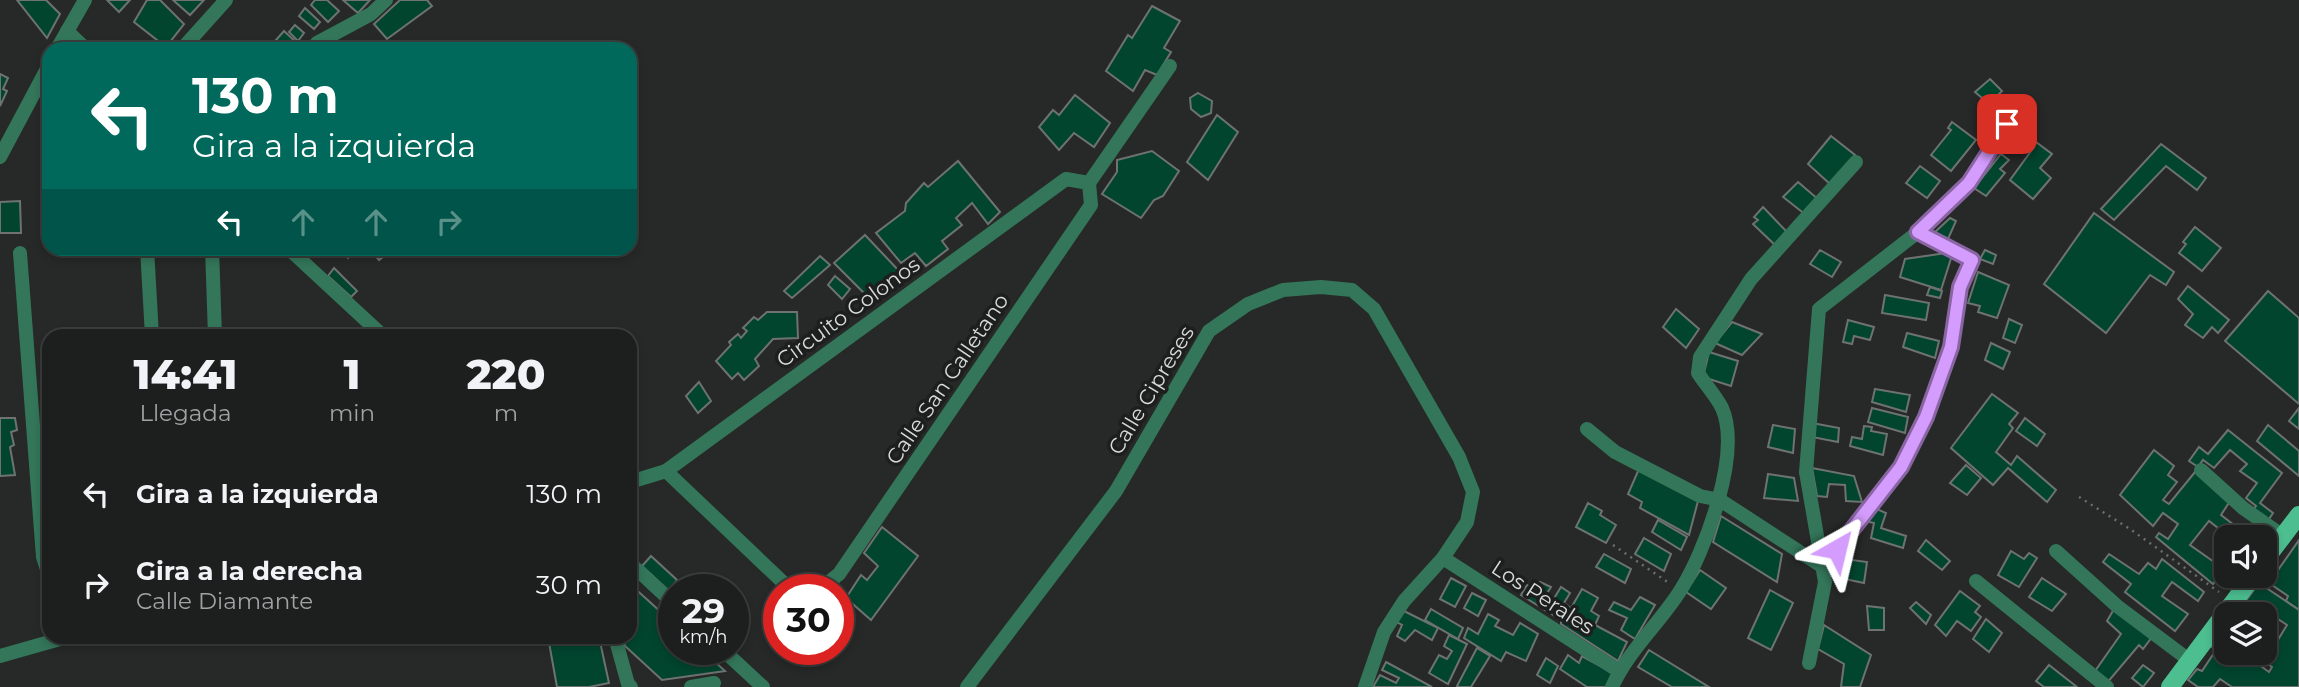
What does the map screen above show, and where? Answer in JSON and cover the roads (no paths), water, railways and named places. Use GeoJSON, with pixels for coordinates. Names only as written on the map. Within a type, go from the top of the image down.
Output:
{"type":"FeatureCollection","features":[{"type":"Feature","properties":{"kind":"main road"},"geometry":{"type":"LineString","coordinates":[[2277,544],[2299,515]]}},
{"type":"Feature","properties":{"kind":"main road"},"geometry":{"type":"LineString","coordinates":[[2170,687],[2244,588]]}},
{"type":"Feature","properties":{"kind":"street"},"geometry":{"type":"LineString","coordinates":[[61,42],[85,0]]}},
{"type":"Feature","properties":{"kind":"street"},"geometry":{"type":"LineString","coordinates":[[188,42],[226,0]]}},
{"type":"Feature","properties":{"kind":"street"},"geometry":{"type":"LineString","coordinates":[[319,42],[371,14],[386,0]]}},
{"type":"Feature","properties":{"kind":"street"},"geometry":{"type":"LineString","coordinates":[[67,31],[79,42]]}},
{"type":"Feature","properties":{"kind":"street"},"geometry":{"type":"LineString","coordinates":[[1089,183],[1170,66]]}},
{"type":"Feature","properties":{"kind":"street"},"geometry":{"type":"LineString","coordinates":[[0,157],[42,78]]}},
{"type":"Feature","properties":{"kind":"street"},"geometry":{"type":"LineString","coordinates":[[1810,663],[1825,582],[1805,472],[1819,309],[1918,232],[1969,183],[2007,124]]}},
{"type":"Feature","properties":{"kind":"street"},"geometry":{"type":"LineString","coordinates":[[1612,687],[1619,671],[1680,591],[1720,500],[1728,446],[1722,409],[1698,373],[1700,357],[1751,279],[1856,162]]}},
{"type":"Feature","properties":{"kind":"street","name":"Circuito Colonos"},"geometry":{"type":"LineString","coordinates":[[637,480],[666,471],[1066,179],[1089,183]]}},
{"type":"Feature","properties":{"kind":"street","name":"Calle San Calletano"},"geometry":{"type":"LineString","coordinates":[[839,574],[1091,205],[1089,183]]}},
{"type":"Feature","properties":{"kind":"street"},"geometry":{"type":"LineString","coordinates":[[1823,567],[1901,467],[1926,417],[1951,347],[1960,287],[1972,260],[1918,232]]}},
{"type":"Feature","properties":{"kind":"street"},"geometry":{"type":"LineString","coordinates":[[20,253],[42,544]]}},
{"type":"Feature","properties":{"kind":"street"},"geometry":{"type":"LineString","coordinates":[[147,256],[152,329]]}},
{"type":"Feature","properties":{"kind":"street"},"geometry":{"type":"LineString","coordinates":[[212,256],[215,329]]}},
{"type":"Feature","properties":{"kind":"street"},"geometry":{"type":"LineString","coordinates":[[297,256],[375,329]]}},
{"type":"Feature","properties":{"kind":"street","name":"Calle Cipreses"},"geometry":{"type":"LineString","coordinates":[[967,687],[1116,491],[1209,331],[1248,304],[1283,290],[1321,287],[1352,290],[1374,309],[1458,457],[1474,492],[1467,522],[1443,558],[1404,601],[1384,632],[1365,687]]}},
{"type":"Feature","properties":{"kind":"street"},"geometry":{"type":"LineString","coordinates":[[1587,429],[1615,452],[1700,496],[1720,500],[1823,567]]}},
{"type":"Feature","properties":{"kind":"street"},"geometry":{"type":"LineString","coordinates":[[2201,470],[2243,508],[2283,536]]}},
{"type":"Feature","properties":{"kind":"street"},"geometry":{"type":"LineString","coordinates":[[666,471],[774,574]]}},
{"type":"Feature","properties":{"kind":"street"},"geometry":{"type":"LineString","coordinates":[[2056,551],[2117,606],[2189,660]]}},
{"type":"Feature","properties":{"kind":"street","name":"Los Perales"},"geometry":{"type":"LineString","coordinates":[[1443,558],[1619,671]]}},
{"type":"Feature","properties":{"kind":"street"},"geometry":{"type":"LineString","coordinates":[[637,570],[658,589]]}},
{"type":"Feature","properties":{"kind":"street"},"geometry":{"type":"LineString","coordinates":[[1976,581],[2107,687]]}},
{"type":"Feature","properties":{"kind":"street"},"geometry":{"type":"LineString","coordinates":[[0,656],[42,644]]}},
{"type":"Feature","properties":{"kind":"street"},"geometry":{"type":"LineString","coordinates":[[617,644],[631,687]]}},
{"type":"Feature","properties":{"kind":"street"},"geometry":{"type":"LineString","coordinates":[[739,665],[763,687]]}},
{"type":"Feature","properties":{"kind":"street"},"geometry":{"type":"LineString","coordinates":[[691,687],[714,683]]}}]}
